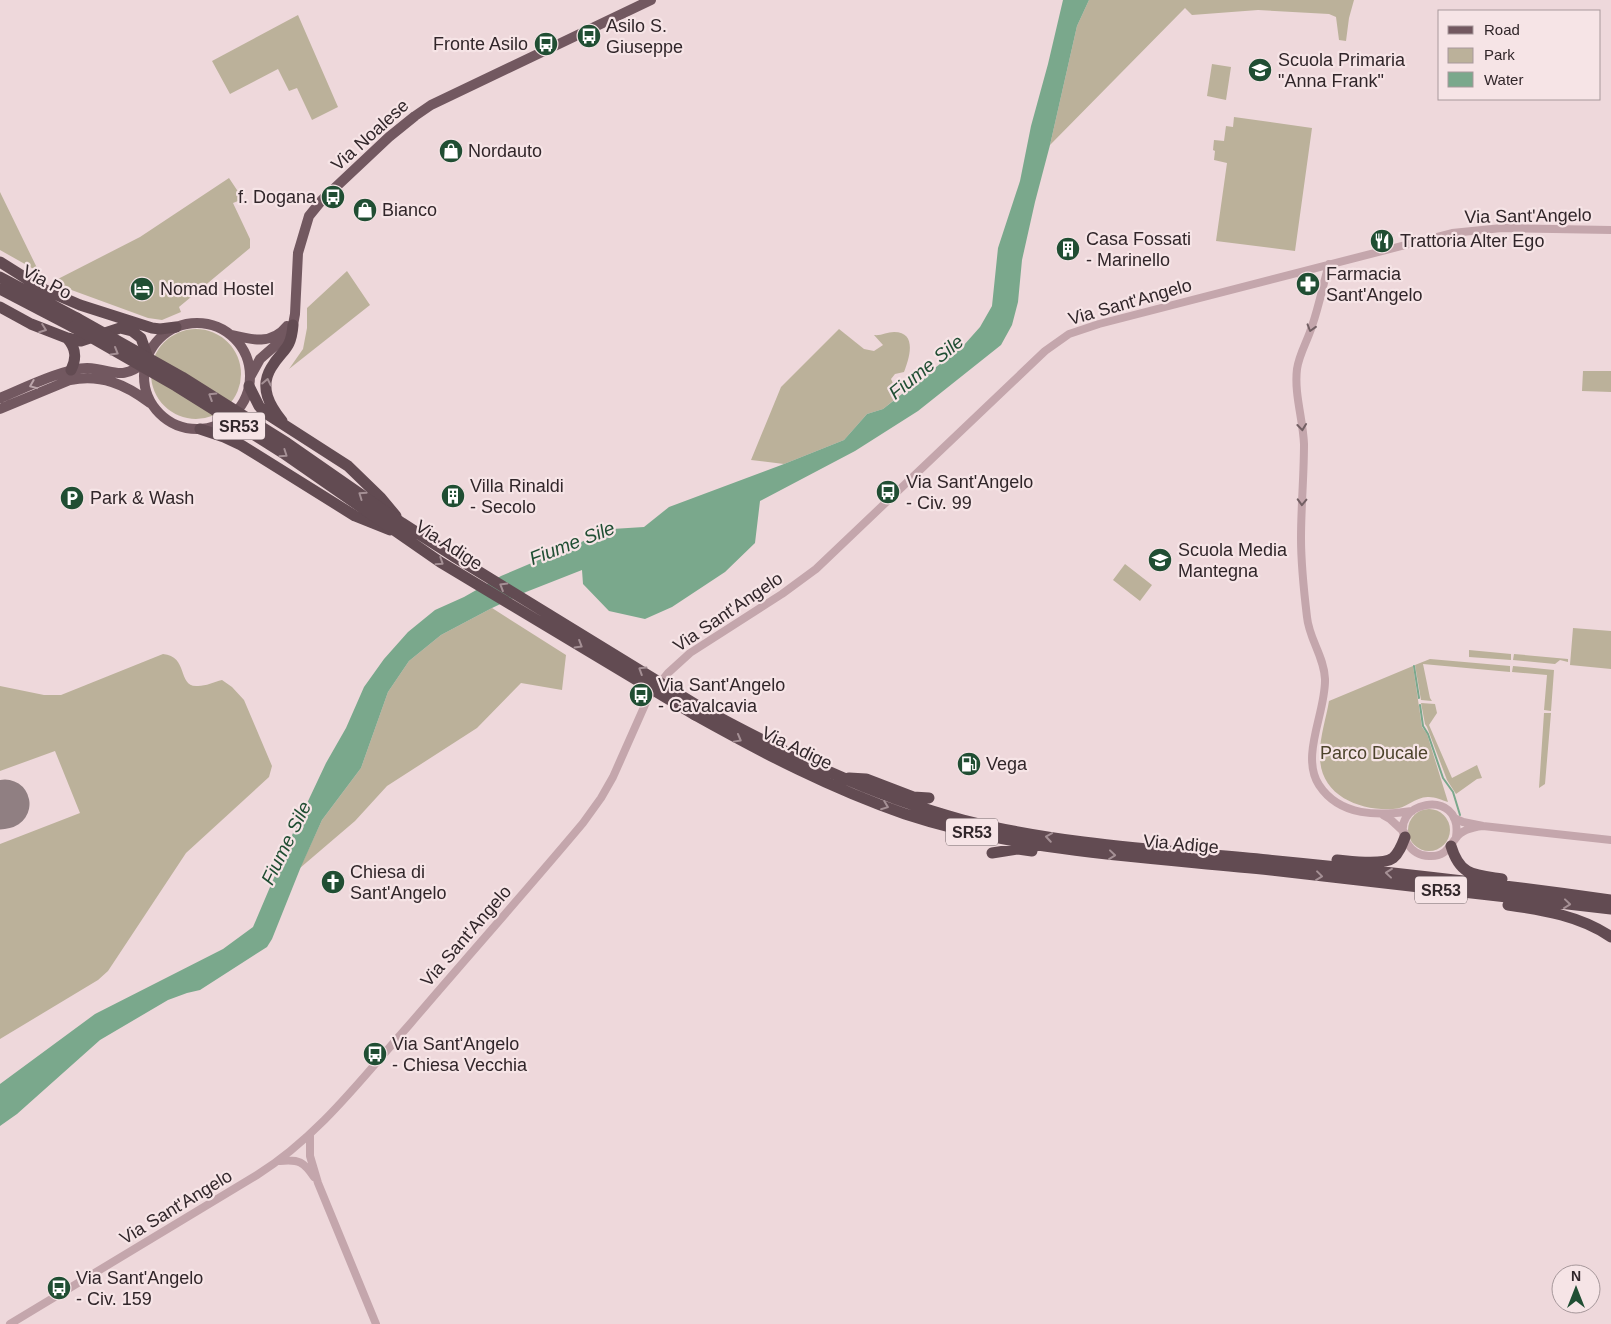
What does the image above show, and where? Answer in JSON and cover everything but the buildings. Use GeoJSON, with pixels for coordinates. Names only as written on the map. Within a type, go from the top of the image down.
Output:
{"type":"FeatureCollection","features":[{"type":"Feature","properties":{"kind":"highway"},"geometry":{"type":"LineString","coordinates":[[0,262],[43,289],[80,305],[152,328],[160,329],[176,326]]}},
{"type":"Feature","properties":{"kind":"highway","name":"Via Po"},"geometry":{"type":"LineString","coordinates":[[0,276],[75,322]]}},
{"type":"Feature","properties":{"kind":"highway","name":"Via Po"},"geometry":{"type":"LineString","coordinates":[[0,289],[75,322]]}},
{"type":"Feature","properties":{"kind":"highway"},"geometry":{"type":"LineString","coordinates":[[0,307],[31,324],[67,338],[81,341],[120,328],[132,331],[141,338],[146,359]]}},
{"type":"Feature","properties":{"kind":"highway","name":"Via Adige"},"geometry":{"type":"LineString","coordinates":[[75,322],[182,376],[287,443],[401,529],[697,710],[803,772],[858,796],[907,814],[978,834],[1040,846],[1611,909]]}},
{"type":"Feature","properties":{"kind":"highway"},"geometry":{"type":"LineString","coordinates":[[285,424],[270,405],[266,390],[270,369],[286,350],[292,338],[293,325]]}},
{"type":"Feature","properties":{"kind":"highway"},"geometry":{"type":"LineString","coordinates":[[67,338],[73,346],[75,354],[71,370]]}},
{"type":"Feature","properties":{"kind":"highway"},"geometry":{"type":"LineString","coordinates":[[250,382],[259,406],[264,412],[348,466],[381,498],[401,529]]}},
{"type":"Feature","properties":{"kind":"highway"},"geometry":{"type":"LineString","coordinates":[[200,429],[241,445],[355,516],[401,529]]}},
{"type":"Feature","properties":{"kind":"highway","name":"Via Adige"},"geometry":{"type":"LineString","coordinates":[[697,710],[839,777],[896,799],[961,819],[1014,831],[1090,843],[1285,862],[1611,900]]}},
{"type":"Feature","properties":{"kind":"highway"},"geometry":{"type":"LineString","coordinates":[[839,777],[866,780],[914,797],[929,798]]}},
{"type":"Feature","properties":{"kind":"highway"},"geometry":{"type":"LineString","coordinates":[[1285,862],[1330,860],[1382,862],[1394,857],[1398,852],[1404,835]]}},
{"type":"Feature","properties":{"kind":"highway"},"geometry":{"type":"LineString","coordinates":[[1453,842],[1457,863],[1468,873],[1582,890],[1611,900]]}},
{"type":"Feature","properties":{"kind":"highway"},"geometry":{"type":"LineString","coordinates":[[992,853],[1018,849],[1058,854],[1089,852]]}},
{"type":"Feature","properties":{"kind":"highway"},"geometry":{"type":"LineString","coordinates":[[1351,879],[1373,887],[1400,892],[1554,912],[1573,918],[1611,937]]}},
{"type":"Feature","properties":{"kind":"main road","name":"Via Noalese"},"geometry":{"type":"LineString","coordinates":[[293,325],[298,253],[309,216],[322,200],[405,123],[422,110],[443,99],[650,0]]}},
{"type":"Feature","properties":{"kind":"main road"},"geometry":{"type":"LineString","coordinates":[[0,398],[71,370],[87,368],[124,374],[138,368],[159,338],[176,326],[195,322],[206,323],[217,326],[231,334],[252,340],[271,338],[286,326],[291,310],[295,242],[300,228],[309,216]]}},
{"type":"Feature","properties":{"kind":"main road"},"geometry":{"type":"LineString","coordinates":[[0,409],[70,380],[100,379],[120,384],[151,403],[166,421],[174,425],[200,429],[214,426],[226,420],[241,405],[260,359],[285,337],[293,325]]}},
{"type":"Feature","properties":{"kind":"main road"},"geometry":{"type":"LineString","coordinates":[[231,334],[246,354],[250,382]]}},
{"type":"Feature","properties":{"kind":"main road"},"geometry":{"type":"LineString","coordinates":[[146,359],[144,383],[151,403]]}},
{"type":"Feature","properties":{"kind":"street","name":"Via Sant'Angelo"},"geometry":{"type":"LineString","coordinates":[[10,1324],[280,1161],[297,1148],[354,1088],[583,823],[613,777],[648,698],[668,673],[697,648],[782,594],[816,569],[1061,339],[1080,329],[1436,236],[1465,231],[1515,228],[1611,230]]}},
{"type":"Feature","properties":{"kind":"street"},"geometry":{"type":"LineString","coordinates":[[1329,264],[1312,326],[1298,361],[1296,375],[1304,442],[1301,536],[1307,619],[1310,633],[1319,650],[1324,674],[1322,712],[1312,754],[1313,770],[1324,792],[1341,806],[1360,812],[1381,814],[1412,811]]}},
{"type":"Feature","properties":{"kind":"street"},"geometry":{"type":"LineString","coordinates":[[1404,835],[1404,824],[1412,811],[1418,806],[1434,804],[1442,806],[1454,818],[1463,822],[1483,826],[1611,840]]}},
{"type":"Feature","properties":{"kind":"street"},"geometry":{"type":"LineString","coordinates":[[1381,814],[1390,819],[1404,835],[1408,845],[1421,855],[1437,856],[1445,852],[1464,831],[1483,826]]}},
{"type":"Feature","properties":{"kind":"street"},"geometry":{"type":"LineString","coordinates":[[1453,842],[1457,831],[1454,818]]}},
{"type":"Feature","properties":{"kind":"street"},"geometry":{"type":"LineString","coordinates":[[310,1135],[310,1156],[318,1183],[376,1324]]}},
{"type":"Feature","properties":{"kind":"street"},"geometry":{"type":"LineString","coordinates":[[310,1156],[304,1150],[297,1148],[299,1156],[318,1183]]}},
{"type":"Feature","properties":{"kind":"street"},"geometry":{"type":"LineString","coordinates":[[280,1161],[296,1161],[305,1165]]}},
{"type":"Feature","properties":{"kind":"green space"},"geometry":{"type":"Polygon","coordinates":[[[1089,0],[1354,0],[1346,41],[1339,40],[1336,17],[1329,14],[1258,10],[1192,15],[1185,8],[1050,145],[1077,26],[1089,0]]]}},
{"type":"Feature","properties":{"kind":"green space"},"geometry":{"type":"Polygon","coordinates":[[[298,15],[338,107],[312,120],[297,88],[289,91],[278,69],[230,94],[212,61],[298,15]]]}},
{"type":"Feature","properties":{"kind":"green space"},"geometry":{"type":"Polygon","coordinates":[[[1212,64],[1231,67],[1226,100],[1207,96],[1212,64]]]}},
{"type":"Feature","properties":{"kind":"green space"},"geometry":{"type":"Polygon","coordinates":[[[1234,117],[1312,128],[1295,251],[1216,241],[1227,163],[1214,160],[1214,140],[1224,141],[1226,126],[1233,127],[1234,117]]]}},
{"type":"Feature","properties":{"kind":"green space"},"geometry":{"type":"Polygon","coordinates":[[[229,178],[243,199],[233,203],[250,239],[250,248],[179,307],[181,312],[162,320],[148,318],[66,288],[54,281],[140,237],[229,178]]]}},
{"type":"Feature","properties":{"kind":"green space"},"geometry":{"type":"Polygon","coordinates":[[[0,192],[39,272],[0,250],[0,192]]]}},
{"type":"Feature","properties":{"kind":"green space"},"geometry":{"type":"Polygon","coordinates":[[[347,271],[370,305],[289,369],[303,349],[307,328],[307,308],[347,271]]]}},
{"type":"Feature","properties":{"kind":"green space"},"geometry":{"type":"Polygon","coordinates":[[[196,329],[205,330],[221,337],[233,349],[240,365],[240,383],[233,399],[221,411],[205,418],[196,419],[187,418],[171,411],[159,399],[152,383],[151,374],[152,365],[159,349],[171,337],[187,330],[196,329]]]}},
{"type":"Feature","properties":{"kind":"green space"},"geometry":{"type":"Polygon","coordinates":[[[839,329],[864,349],[874,351],[883,345],[874,335],[894,332],[902,333],[906,336],[910,347],[906,367],[904,372],[895,374],[891,379],[899,396],[883,409],[867,414],[844,440],[784,464],[751,460],[781,387],[839,329]]]}},
{"type":"Feature","properties":{"kind":"green space"},"geometry":{"type":"Polygon","coordinates":[[[1583,371],[1611,371],[1611,392],[1582,391],[1583,371]]]}},
{"type":"Feature","properties":{"kind":"green space"},"geometry":{"type":"Polygon","coordinates":[[[1125,564],[1152,585],[1140,601],[1113,580],[1125,564]]]}},
{"type":"Feature","properties":{"kind":"green space"},"geometry":{"type":"Polygon","coordinates":[[[492,608],[566,655],[562,690],[521,683],[477,728],[387,786],[355,821],[300,868],[322,820],[361,768],[388,692],[409,661],[441,635],[492,608]]]}},
{"type":"Feature","properties":{"kind":"green space"},"geometry":{"type":"Polygon","coordinates":[[[1573,628],[1611,631],[1611,669],[1570,665],[1573,628]]]}},
{"type":"Feature","properties":{"kind":"green space"},"geometry":{"type":"Polygon","coordinates":[[[1469,650],[1511,654],[1511,660],[1469,657],[1469,650]]]}},
{"type":"Feature","properties":{"kind":"green space"},"geometry":{"type":"Polygon","coordinates":[[[163,654],[171,656],[176,660],[187,682],[192,685],[204,685],[222,680],[232,687],[244,700],[272,766],[269,777],[186,853],[108,971],[98,980],[0,1039],[0,844],[80,813],[55,751],[0,771],[0,686],[44,695],[61,695],[163,654]]]}},
{"type":"Feature","properties":{"kind":"green space"},"geometry":{"type":"Polygon","coordinates":[[[1514,654],[1568,659],[1568,662],[1560,660],[1555,664],[1513,660],[1514,654]]]}},
{"type":"Feature","properties":{"kind":"green space"},"geometry":{"type":"Polygon","coordinates":[[[1430,659],[1510,666],[1510,672],[1423,664],[1432,701],[1421,700],[1415,665],[1430,659]]]}},
{"type":"Feature","properties":{"kind":"green space","name":"Parco Ducale"},"geometry":{"type":"Polygon","coordinates":[[[1413,666],[1422,727],[1427,734],[1448,802],[1424,797],[1393,809],[1380,809],[1356,804],[1335,791],[1327,782],[1322,771],[1320,758],[1321,744],[1329,701],[1413,666]]]}},
{"type":"Feature","properties":{"kind":"green space"},"geometry":{"type":"Polygon","coordinates":[[[1513,666],[1554,670],[1551,711],[1544,710],[1547,675],[1512,672],[1513,666]]]}},
{"type":"Feature","properties":{"kind":"green space"},"geometry":{"type":"Polygon","coordinates":[[[1421,703],[1435,704],[1437,713],[1429,725],[1452,778],[1477,765],[1482,778],[1477,779],[1456,794],[1447,780],[1425,724],[1421,703]]]}},
{"type":"Feature","properties":{"kind":"green space"},"geometry":{"type":"Polygon","coordinates":[[[1544,713],[1551,713],[1545,784],[1539,788],[1544,713]]]}},
{"type":"Feature","properties":{"kind":"green space"},"geometry":{"type":"Polygon","coordinates":[[[1433,809],[1441,812],[1447,818],[1450,830],[1447,842],[1441,848],[1425,851],[1417,848],[1411,842],[1408,826],[1411,818],[1417,812],[1433,809]]]}},
{"type":"Feature","properties":{"kind":"water"},"geometry":{"type":"Polygon","coordinates":[[[1063,0],[1089,0],[1077,26],[1035,202],[1022,260],[1018,302],[1012,325],[1001,345],[918,411],[855,451],[760,501],[755,543],[725,572],[672,607],[645,619],[609,611],[583,584],[582,570],[526,592],[441,635],[409,661],[388,692],[361,768],[322,820],[267,947],[200,990],[168,1000],[100,1040],[17,1114],[0,1126],[0,1084],[95,1014],[223,949],[253,927],[293,833],[326,763],[346,728],[364,687],[384,659],[408,632],[435,610],[464,597],[501,576],[612,529],[644,527],[669,507],[844,440],[867,414],[883,409],[964,345],[980,327],[992,306],[998,248],[1020,181],[1031,126],[1063,0]]]}},
{"type":"Feature","properties":{"kind":"waterway"},"geometry":{"type":"LineString","coordinates":[[1414,666],[1419,698]]}},
{"type":"Feature","properties":{"kind":"waterway"},"geometry":{"type":"LineString","coordinates":[[1420,705],[1423,726],[1428,734],[1443,778],[1453,792],[1460,815]]}},
{"type":"Feature","properties":{"kind":"runway"},"geometry":{"type":"LineString","coordinates":[[0,805],[5,804]]}},
{"type":"Feature","properties":{"kind":"place","name":"Asilo S. Giuseppe"},"geometry":{"type":"Point","coordinates":[589,36]}},
{"type":"Feature","properties":{"kind":"place","name":"Fronte Asilo"},"geometry":{"type":"Point","coordinates":[546,44]}},
{"type":"Feature","properties":{"kind":"place","name":"Scuola Primaria \"Anna Frank\""},"geometry":{"type":"Point","coordinates":[1260,70]}},
{"type":"Feature","properties":{"kind":"place","name":"Nordauto"},"geometry":{"type":"Point","coordinates":[451,151]}},
{"type":"Feature","properties":{"kind":"place","name":"f. Dogana"},"geometry":{"type":"Point","coordinates":[333,197]}},
{"type":"Feature","properties":{"kind":"place","name":"Bianco"},"geometry":{"type":"Point","coordinates":[365,210]}},
{"type":"Feature","properties":{"kind":"place","name":"Trattoria Alter Ego"},"geometry":{"type":"Point","coordinates":[1382,241]}},
{"type":"Feature","properties":{"kind":"place","name":"Casa Fossati - Marinello"},"geometry":{"type":"Point","coordinates":[1068,249]}},
{"type":"Feature","properties":{"kind":"place","name":"Farmacia Sant'Angelo"},"geometry":{"type":"Point","coordinates":[1308,284]}},
{"type":"Feature","properties":{"kind":"place","name":"Nomad Hostel"},"geometry":{"type":"Point","coordinates":[142,289]}},
{"type":"Feature","properties":{"kind":"place","name":"Via Sant'Angelo - Civ. 99"},"geometry":{"type":"Point","coordinates":[888,492]}},
{"type":"Feature","properties":{"kind":"place","name":"Villa Rinaldi - Secolo"},"geometry":{"type":"Point","coordinates":[453,496]}},
{"type":"Feature","properties":{"kind":"place","name":"Park & Wash"},"geometry":{"type":"Point","coordinates":[72,498]}},
{"type":"Feature","properties":{"kind":"place","name":"Scuola Media Mantegna"},"geometry":{"type":"Point","coordinates":[1160,560]}},
{"type":"Feature","properties":{"kind":"place","name":"Via Sant'Angelo - Cavalcavia"},"geometry":{"type":"Point","coordinates":[641,695]}},
{"type":"Feature","properties":{"kind":"place","name":"Vega"},"geometry":{"type":"Point","coordinates":[969,764]}},
{"type":"Feature","properties":{"kind":"place","name":"Chiesa di Sant'Angelo"},"geometry":{"type":"Point","coordinates":[333,882]}},
{"type":"Feature","properties":{"kind":"place","name":"Via Sant'Angelo - Chiesa Vecchia"},"geometry":{"type":"Point","coordinates":[375,1054]}},
{"type":"Feature","properties":{"kind":"place","name":"Via Sant'Angelo - Civ. 159"},"geometry":{"type":"Point","coordinates":[59,1288]}},
{"type":"Feature","properties":{"kind":"water label","name":"Fiume Sile"},"geometry":{"type":"Point","coordinates":[926,367]}},
{"type":"Feature","properties":{"kind":"water label","name":"Fiume Sile"},"geometry":{"type":"Point","coordinates":[572,543]}},
{"type":"Feature","properties":{"kind":"water label","name":"Fiume Sile"},"geometry":{"type":"Point","coordinates":[286,843]}}]}
